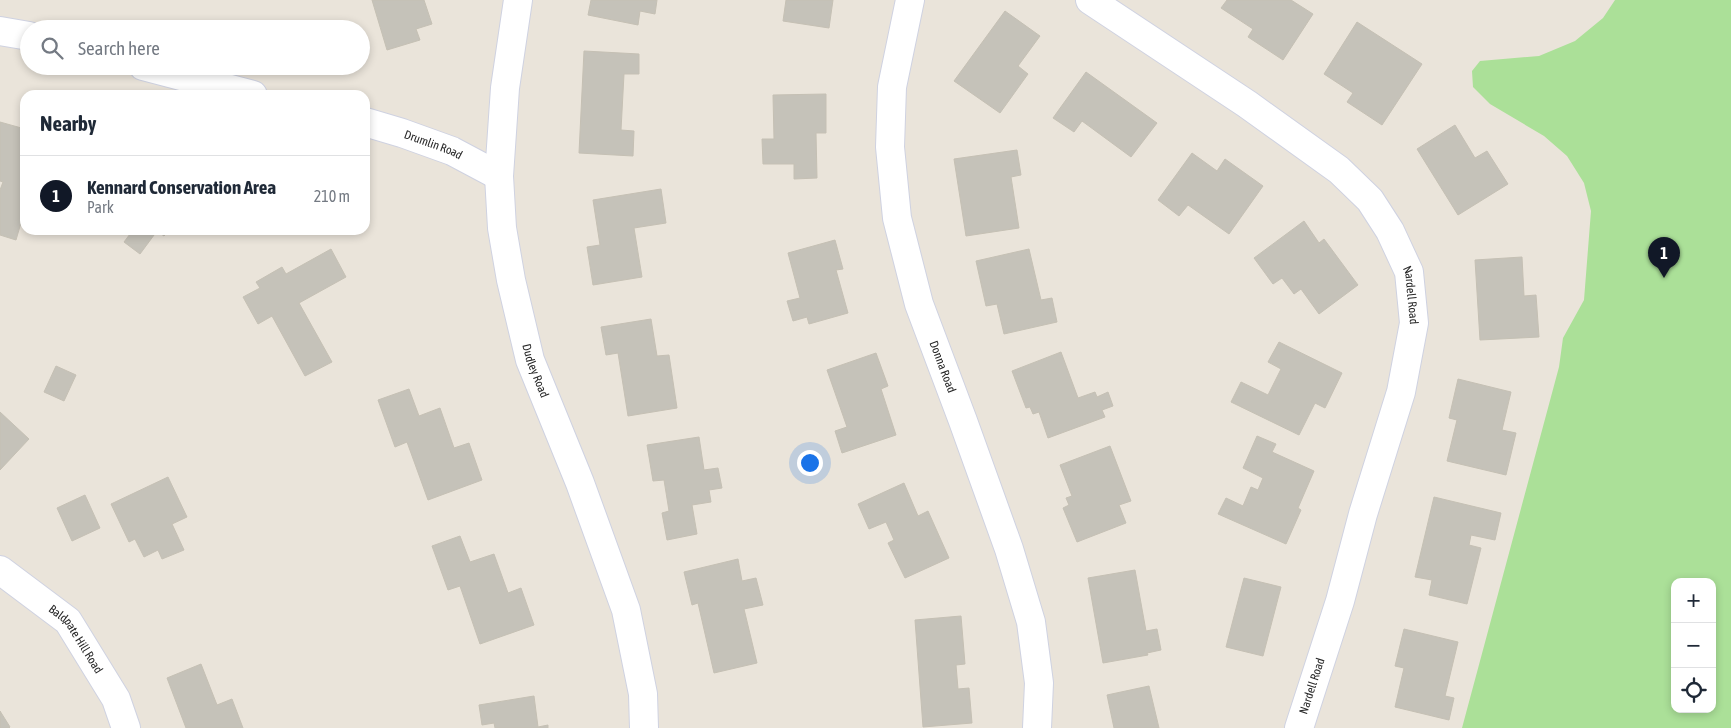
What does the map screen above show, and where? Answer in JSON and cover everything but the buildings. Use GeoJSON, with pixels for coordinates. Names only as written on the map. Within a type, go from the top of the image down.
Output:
{"type":"FeatureCollection","features":[{"type":"Feature","properties":{"kind":"street","name":"Dudley Road"},"geometry":{"type":"LineString","coordinates":[[518,0],[505,88],[499,176],[502,228],[511,280],[530,360],[580,483],[626,610],[643,694],[644,728]]}},
{"type":"Feature","properties":{"kind":"street","name":"Donna Road"},"geometry":{"type":"LineString","coordinates":[[910,0],[892,87],[890,147],[897,218],[919,304],[1009,549],[1031,622],[1039,683],[1037,728]]}},
{"type":"Feature","properties":{"kind":"street","name":"Nardell Road"},"geometry":{"type":"LineString","coordinates":[[1090,0],[1248,104],[1338,170],[1370,200],[1390,231],[1409,272],[1414,323],[1401,392],[1363,514],[1340,601],[1299,728]]}},
{"type":"Feature","properties":{"kind":"street"},"geometry":{"type":"LineString","coordinates":[[0,31],[20,34]]}},
{"type":"Feature","properties":{"kind":"street"},"geometry":{"type":"LineString","coordinates":[[177,75],[234,90]]}},
{"type":"Feature","properties":{"kind":"street","name":"Drumlin Road"},"geometry":{"type":"LineString","coordinates":[[370,123],[402,132],[452,151],[499,176]]}},
{"type":"Feature","properties":{"kind":"street","name":"Baldpate Hill Road"},"geometry":{"type":"LineString","coordinates":[[0,570],[68,621],[116,699],[126,728]]}},
{"type":"Feature","properties":{"kind":"green space"},"geometry":{"type":"Polygon","coordinates":[[[1615,0],[1731,0],[1731,728],[1462,728],[1559,367],[1563,338],[1584,300],[1591,211],[1584,183],[1567,156],[1544,136],[1490,104],[1473,87],[1472,71],[1480,61],[1539,56],[1575,41],[1603,18],[1615,0]]]}},
{"type":"Feature","properties":{"kind":"place","name":"Kennard Conservation Area"},"geometry":{"type":"Point","coordinates":[1664,278]}}]}
